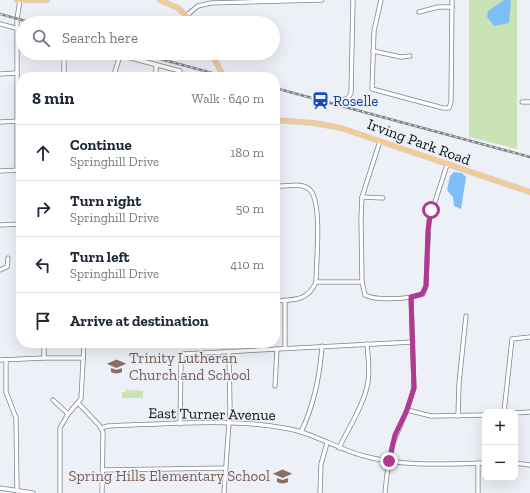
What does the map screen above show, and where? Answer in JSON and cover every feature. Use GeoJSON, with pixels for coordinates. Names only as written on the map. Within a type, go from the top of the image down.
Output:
{"type":"FeatureCollection","features":[{"type":"Feature","properties":{"kind":"main road"},"geometry":{"type":"LineString","coordinates":[[19,0],[47,0]]}},
{"type":"Feature","properties":{"kind":"main road"},"geometry":{"type":"LineString","coordinates":[[160,0],[174,6],[186,15]]}},
{"type":"Feature","properties":{"kind":"main road"},"geometry":{"type":"LineString","coordinates":[[215,60],[221,72]]}},
{"type":"Feature","properties":{"kind":"main road","name":"Irving Park Road"},"geometry":{"type":"LineString","coordinates":[[280,120],[329,125],[380,140],[447,165],[530,192]]}},
{"type":"Feature","properties":{"kind":"street"},"geometry":{"type":"LineString","coordinates":[[18,16],[19,0]]}},
{"type":"Feature","properties":{"kind":"street"},"geometry":{"type":"LineString","coordinates":[[186,15],[198,6],[206,3],[235,1],[322,0]]}},
{"type":"Feature","properties":{"kind":"street"},"geometry":{"type":"LineString","coordinates":[[342,100],[348,98],[351,93],[353,0]]}},
{"type":"Feature","properties":{"kind":"street"},"geometry":{"type":"LineString","coordinates":[[381,0],[375,25],[372,89],[448,108],[451,102],[452,0]]}},
{"type":"Feature","properties":{"kind":"street"},"geometry":{"type":"LineString","coordinates":[[420,12],[438,7],[452,7]]}},
{"type":"Feature","properties":{"kind":"street"},"geometry":{"type":"LineString","coordinates":[[0,24],[16,28]]}},
{"type":"Feature","properties":{"kind":"street"},"geometry":{"type":"LineString","coordinates":[[373,51],[402,57],[410,56]]}},
{"type":"Feature","properties":{"kind":"street"},"geometry":{"type":"LineString","coordinates":[[17,60],[17,72]]}},
{"type":"Feature","properties":{"kind":"street"},"geometry":{"type":"LineString","coordinates":[[64,60],[64,72]]}},
{"type":"Feature","properties":{"kind":"street"},"geometry":{"type":"LineString","coordinates":[[115,72],[119,60]]}},
{"type":"Feature","properties":{"kind":"street"},"geometry":{"type":"LineString","coordinates":[[138,60],[180,71]]}},
{"type":"Feature","properties":{"kind":"street"},"geometry":{"type":"LineString","coordinates":[[156,65],[156,72]]}},
{"type":"Feature","properties":{"kind":"street"},"geometry":{"type":"LineString","coordinates":[[0,74],[16,73]]}},
{"type":"Feature","properties":{"kind":"street"},"geometry":{"type":"LineString","coordinates":[[522,102],[530,102]]}},
{"type":"Feature","properties":{"kind":"street"},"geometry":{"type":"LineString","coordinates":[[0,122],[16,121]]}},
{"type":"Feature","properties":{"kind":"street"},"geometry":{"type":"LineString","coordinates":[[380,140],[362,196],[360,218],[362,282],[365,295],[372,298],[411,297],[422,294],[425,289],[429,220],[447,165]]}},
{"type":"Feature","properties":{"kind":"street"},"geometry":{"type":"LineString","coordinates":[[0,171],[16,170]]}},
{"type":"Feature","properties":{"kind":"street"},"geometry":{"type":"LineString","coordinates":[[280,186],[305,187],[309,190],[314,197],[317,215],[316,282],[308,295],[299,299],[280,300]]}},
{"type":"Feature","properties":{"kind":"street"},"geometry":{"type":"LineString","coordinates":[[362,196],[383,198]]}},
{"type":"Feature","properties":{"kind":"street"},"geometry":{"type":"LineString","coordinates":[[0,225],[16,224]]}},
{"type":"Feature","properties":{"kind":"street"},"geometry":{"type":"LineString","coordinates":[[0,270],[7,267],[8,258]]}},
{"type":"Feature","properties":{"kind":"street"},"geometry":{"type":"LineString","coordinates":[[316,282],[362,282]]}},
{"type":"Feature","properties":{"kind":"street"},"geometry":{"type":"LineString","coordinates":[[385,493],[389,461],[395,435],[412,397],[415,378],[411,297]]}},
{"type":"Feature","properties":{"kind":"street"},"geometry":{"type":"LineString","coordinates":[[285,300],[285,348]]}},
{"type":"Feature","properties":{"kind":"street"},"geometry":{"type":"LineString","coordinates":[[458,416],[459,382],[466,316]]}},
{"type":"Feature","properties":{"kind":"street"},"geometry":{"type":"LineString","coordinates":[[504,409],[512,339],[530,337]]}},
{"type":"Feature","properties":{"kind":"street"},"geometry":{"type":"LineString","coordinates":[[180,424],[181,356],[188,353],[413,342]]}},
{"type":"Feature","properties":{"kind":"street"},"geometry":{"type":"LineString","coordinates":[[339,448],[366,388],[369,374],[367,344]]}},
{"type":"Feature","properties":{"kind":"street"},"geometry":{"type":"LineString","coordinates":[[301,432],[309,413],[317,384],[322,346]]}},
{"type":"Feature","properties":{"kind":"street"},"geometry":{"type":"LineString","coordinates":[[44,348],[44,358]]}},
{"type":"Feature","properties":{"kind":"street"},"geometry":{"type":"LineString","coordinates":[[60,493],[60,428],[68,414],[79,404],[82,395],[84,348]]}},
{"type":"Feature","properties":{"kind":"street"},"geometry":{"type":"LineString","coordinates":[[275,386],[277,348]]}},
{"type":"Feature","properties":{"kind":"street"},"geometry":{"type":"LineString","coordinates":[[224,493],[230,409],[229,351]]}},
{"type":"Feature","properties":{"kind":"street"},"geometry":{"type":"LineString","coordinates":[[0,360],[83,358]]}},
{"type":"Feature","properties":{"kind":"street"},"geometry":{"type":"LineString","coordinates":[[6,360],[6,392],[16,418],[17,490]]}},
{"type":"Feature","properties":{"kind":"street"},"geometry":{"type":"LineString","coordinates":[[53,400],[68,414]]}},
{"type":"Feature","properties":{"kind":"street"},"geometry":{"type":"LineString","coordinates":[[79,404],[101,428],[103,436],[102,493]]}},
{"type":"Feature","properties":{"kind":"street"},"geometry":{"type":"LineString","coordinates":[[407,410],[431,416],[482,415]]}},
{"type":"Feature","properties":{"kind":"street"},"geometry":{"type":"LineString","coordinates":[[518,413],[530,412]]}},
{"type":"Feature","properties":{"kind":"street","name":"East Turner Avenue"},"geometry":{"type":"LineString","coordinates":[[101,428],[108,426],[180,424],[270,426],[301,432],[339,448],[365,456],[389,461],[429,464],[482,463]]}},
{"type":"Feature","properties":{"kind":"street"},"geometry":{"type":"LineString","coordinates":[[320,493],[321,464],[327,442]]}},
{"type":"Feature","properties":{"kind":"street"},"geometry":{"type":"LineString","coordinates":[[478,463],[478,493]]}},
{"type":"Feature","properties":{"kind":"street"},"geometry":{"type":"LineString","coordinates":[[518,463],[530,465]]}},
{"type":"Feature","properties":{"kind":"street"},"geometry":{"type":"LineString","coordinates":[[103,470],[226,468]]}},
{"type":"Feature","properties":{"kind":"street"},"geometry":{"type":"LineString","coordinates":[[0,488],[31,493]]}},
{"type":"Feature","properties":{"kind":"green space"},"geometry":{"type":"Polygon","coordinates":[[[469,0],[517,0],[517,149],[469,137],[469,0]]]}},
{"type":"Feature","properties":{"kind":"green space"},"geometry":{"type":"Polygon","coordinates":[[[126,388],[128,390],[143,391],[143,398],[122,398],[122,392],[126,392],[126,388]]]}},
{"type":"Feature","properties":{"kind":"water"},"geometry":{"type":"Polygon","coordinates":[[[504,0],[510,0],[511,2],[509,23],[494,26],[487,17],[488,11],[504,0]]]}},
{"type":"Feature","properties":{"kind":"water"},"geometry":{"type":"Polygon","coordinates":[[[454,172],[462,173],[466,177],[461,209],[454,206],[453,197],[447,190],[450,176],[454,172]]]}},
{"type":"Feature","properties":{"kind":"railway"},"geometry":{"type":"LineString","coordinates":[[0,14],[16,18]]}},
{"type":"Feature","properties":{"kind":"railway"},"geometry":{"type":"LineString","coordinates":[[164,60],[208,72]]}},
{"type":"Feature","properties":{"kind":"railway"},"geometry":{"type":"LineString","coordinates":[[280,89],[530,157]]}},
{"type":"Feature","properties":{"kind":"place","name":"Roselle"},"geometry":{"type":"Point","coordinates":[320,101]}},
{"type":"Feature","properties":{"kind":"place","name":"Trinity Lutheran Church and School"},"geometry":{"type":"Point","coordinates":[116,367]}},
{"type":"Feature","properties":{"kind":"place","name":"Spring Hills Elementary School"},"geometry":{"type":"Point","coordinates":[283,476]}},
{"type":"Feature","properties":{"kind":"route"},"geometry":{"type":"LineString","coordinates":[[389,461],[395,435],[407,410],[414,388],[415,378],[411,297],[422,294],[426,286],[428,230],[431,210]]}}]}
